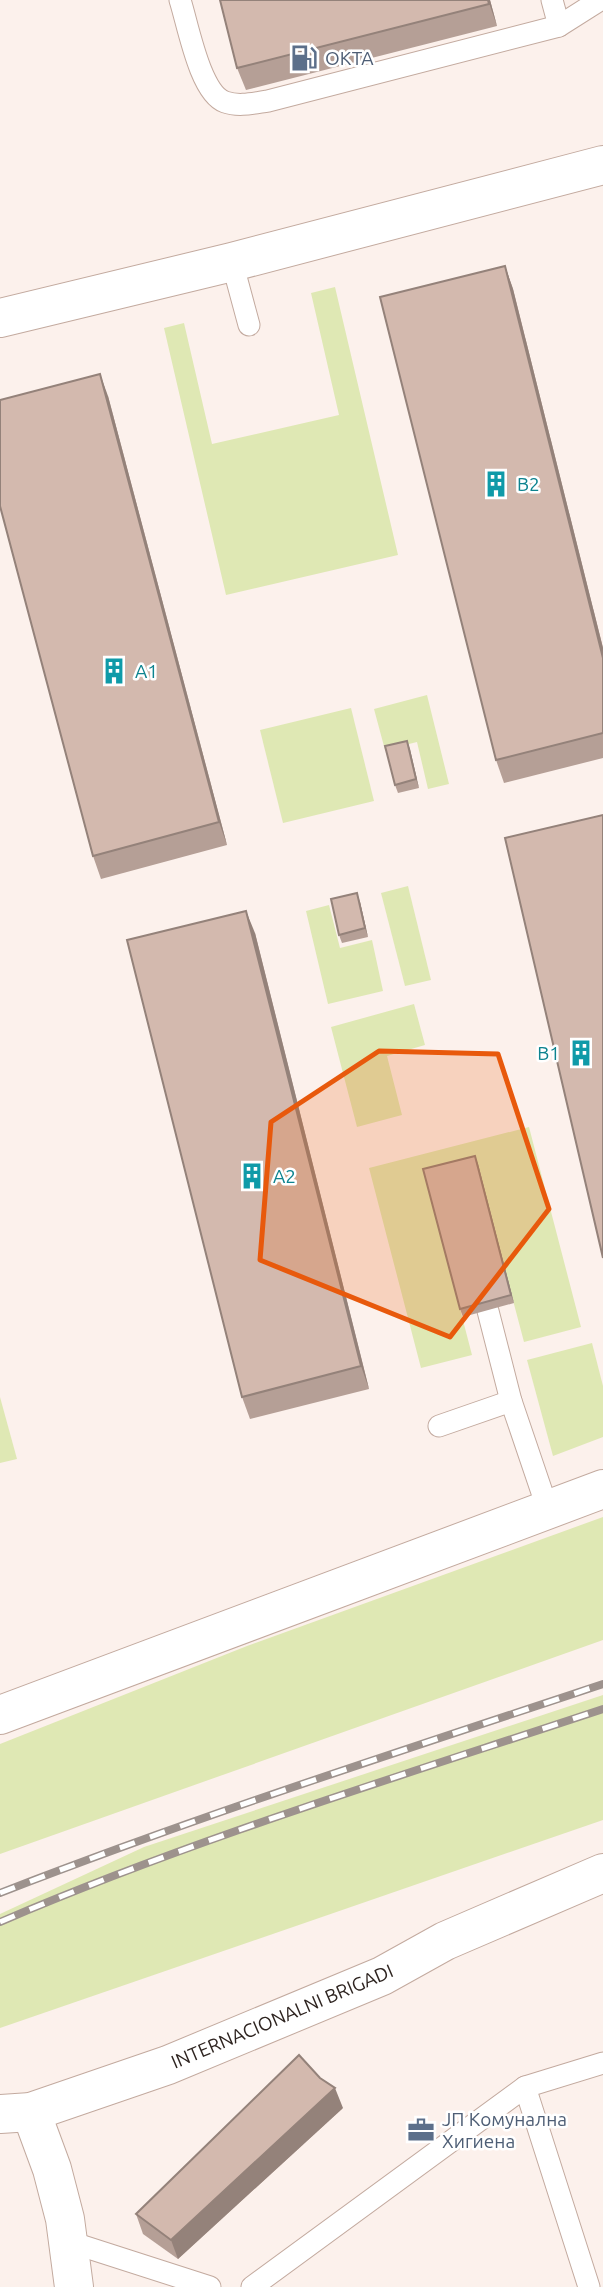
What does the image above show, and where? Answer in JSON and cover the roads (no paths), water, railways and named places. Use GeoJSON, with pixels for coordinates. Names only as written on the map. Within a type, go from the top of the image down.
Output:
{"type":"FeatureCollection","features":[{"type":"Feature","properties":{"kind":"street"},"geometry":{"type":"LineString","coordinates":[[0,318],[232,262],[603,165]]}},
{"type":"Feature","properties":{"kind":"street"},"geometry":{"type":"LineString","coordinates":[[0,1715],[603,1489]]}},
{"type":"Feature","properties":{"kind":"street","name":"INTERNACIONALNI BRIGADI"},"geometry":{"type":"LineString","coordinates":[[15,2113],[168,2065],[382,1976],[445,1941],[603,1873]]}},
{"type":"Feature","properties":{"kind":"street"},"geometry":{"type":"LineString","coordinates":[[0,2141],[15,2113],[52,2169],[65,2219],[74,2287]]}},
{"type":"Feature","properties":{"kind":"lane"},"geometry":{"type":"LineString","coordinates":[[180,0],[210,90],[222,101],[239,105],[559,26],[600,0]]}},
{"type":"Feature","properties":{"kind":"lane"},"geometry":{"type":"LineString","coordinates":[[552,0],[559,26]]}},
{"type":"Feature","properties":{"kind":"lane"},"geometry":{"type":"LineString","coordinates":[[232,262],[249,325]]}},
{"type":"Feature","properties":{"kind":"lane"},"geometry":{"type":"LineString","coordinates":[[488,1311],[511,1401],[548,1510]]}},
{"type":"Feature","properties":{"kind":"lane"},"geometry":{"type":"LineString","coordinates":[[439,1426],[511,1401]]}},
{"type":"Feature","properties":{"kind":"lane"},"geometry":{"type":"LineString","coordinates":[[251,2287],[525,2087],[603,2063]]}},
{"type":"Feature","properties":{"kind":"lane"},"geometry":{"type":"LineString","coordinates":[[525,2087],[589,2287]]}},
{"type":"Feature","properties":{"kind":"lane"},"geometry":{"type":"LineString","coordinates":[[67,2241],[210,2287]]}},
{"type":"Feature","properties":{"kind":"railway"},"geometry":{"type":"LineString","coordinates":[[0,1893],[225,1811],[603,1684]]}},
{"type":"Feature","properties":{"kind":"railway"},"geometry":{"type":"LineString","coordinates":[[0,1922],[74,1891],[224,1835],[603,1709]]}},
{"type":"Feature","properties":{"kind":"place","name":"OKTA"},"geometry":{"type":"Point","coordinates":[304,58]}},
{"type":"Feature","properties":{"kind":"place","name":"B2"},"geometry":{"type":"Point","coordinates":[496,484]}},
{"type":"Feature","properties":{"kind":"place","name":"A1"},"geometry":{"type":"Point","coordinates":[114,671]}},
{"type":"Feature","properties":{"kind":"place","name":"B1"},"geometry":{"type":"Point","coordinates":[581,1053]}},
{"type":"Feature","properties":{"kind":"place","name":"A2"},"geometry":{"type":"Point","coordinates":[252,1176]}},
{"type":"Feature","properties":{"kind":"place","name":"ЈП Комунална Хигиена"},"geometry":{"type":"Point","coordinates":[421,2130]}}]}
